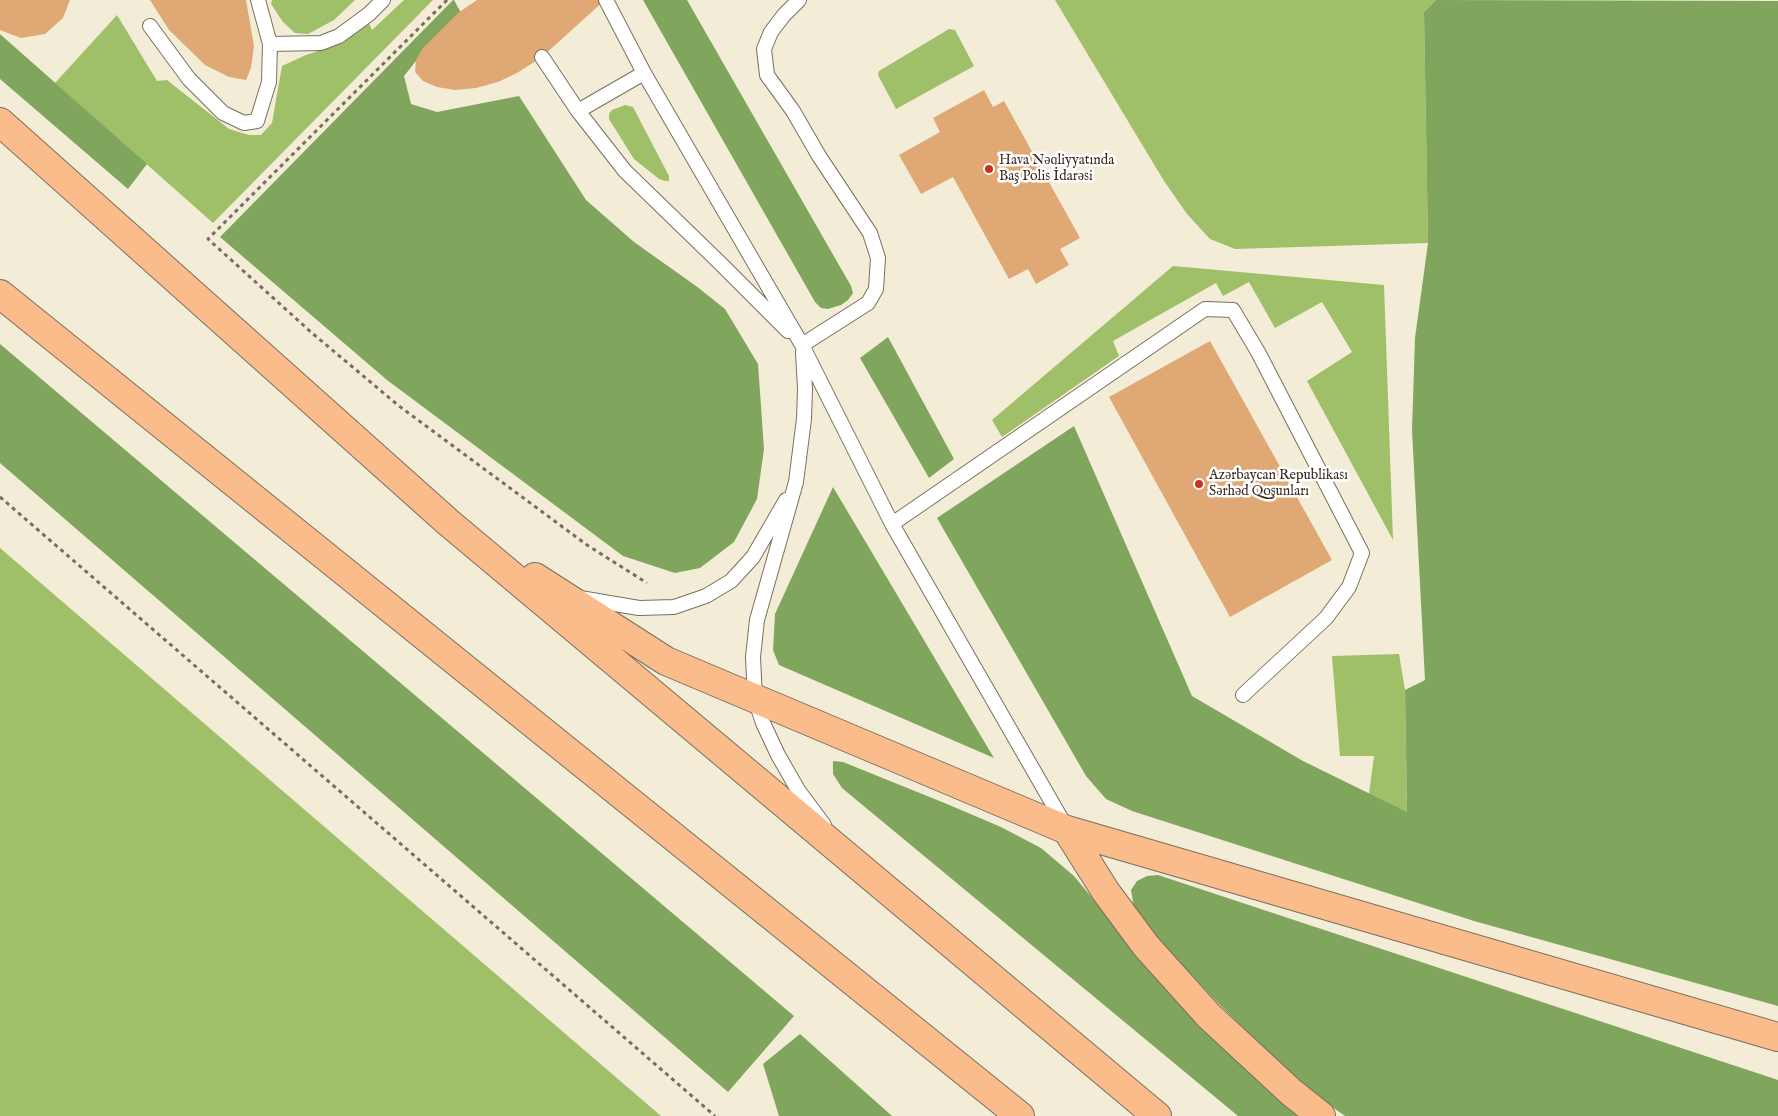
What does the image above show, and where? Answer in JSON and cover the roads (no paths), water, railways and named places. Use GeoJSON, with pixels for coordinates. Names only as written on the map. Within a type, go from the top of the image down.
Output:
{"type":"FeatureCollection","features":[{"type":"Feature","properties":{"kind":"highway"},"geometry":{"type":"LineString","coordinates":[[0,122],[449,523],[1157,1116]]}},
{"type":"Feature","properties":{"kind":"highway"},"geometry":{"type":"LineString","coordinates":[[0,294],[1020,1116]]}},
{"type":"Feature","properties":{"kind":"highway"},"geometry":{"type":"LineString","coordinates":[[449,523],[666,661],[1068,830],[1778,1037]]}},
{"type":"Feature","properties":{"kind":"highway"},"geometry":{"type":"LineString","coordinates":[[1068,830],[1106,892],[1152,953],[1209,1016],[1291,1092],[1321,1116]]}},
{"type":"Feature","properties":{"kind":"lane"},"geometry":{"type":"LineString","coordinates":[[150,26],[189,79],[223,113],[244,122],[257,121],[269,82],[270,44],[258,0]]}},
{"type":"Feature","properties":{"kind":"lane"},"geometry":{"type":"LineString","coordinates":[[270,44],[320,43],[339,36],[369,14],[383,0]]}},
{"type":"Feature","properties":{"kind":"lane"},"geometry":{"type":"LineString","coordinates":[[606,0],[644,74],[802,345],[892,524],[1068,830]]}},
{"type":"Feature","properties":{"kind":"lane"},"geometry":{"type":"LineString","coordinates":[[799,0],[771,32],[764,49],[767,76],[793,111],[870,233],[878,258],[876,289],[868,302],[802,345]]}},
{"type":"Feature","properties":{"kind":"lane"},"geometry":{"type":"LineString","coordinates":[[542,56],[578,111],[624,171],[802,345],[806,388],[801,452],[796,482],[756,620],[753,657],[755,700],[778,756],[798,790],[850,860]]}},
{"type":"Feature","properties":{"kind":"lane"},"geometry":{"type":"LineString","coordinates":[[578,111],[644,74]]}},
{"type":"Feature","properties":{"kind":"lane"},"geometry":{"type":"LineString","coordinates":[[892,524],[1205,309],[1233,310],[1258,352],[1362,553],[1349,587],[1326,618],[1243,695]]}},
{"type":"Feature","properties":{"kind":"lane"},"geometry":{"type":"LineString","coordinates":[[564,595],[639,608],[674,607],[706,596],[731,580],[753,557],[796,482]]}},
{"type":"Feature","properties":{"kind":"place","name":"Hava Nəqliyyatında Baş Polis İdarəsi"},"geometry":{"type":"Point","coordinates":[989,169]}},
{"type":"Feature","properties":{"kind":"place","name":"Azərbaycan Republikası Sərhəd Qoşunları"},"geometry":{"type":"Point","coordinates":[1199,484]}}]}
